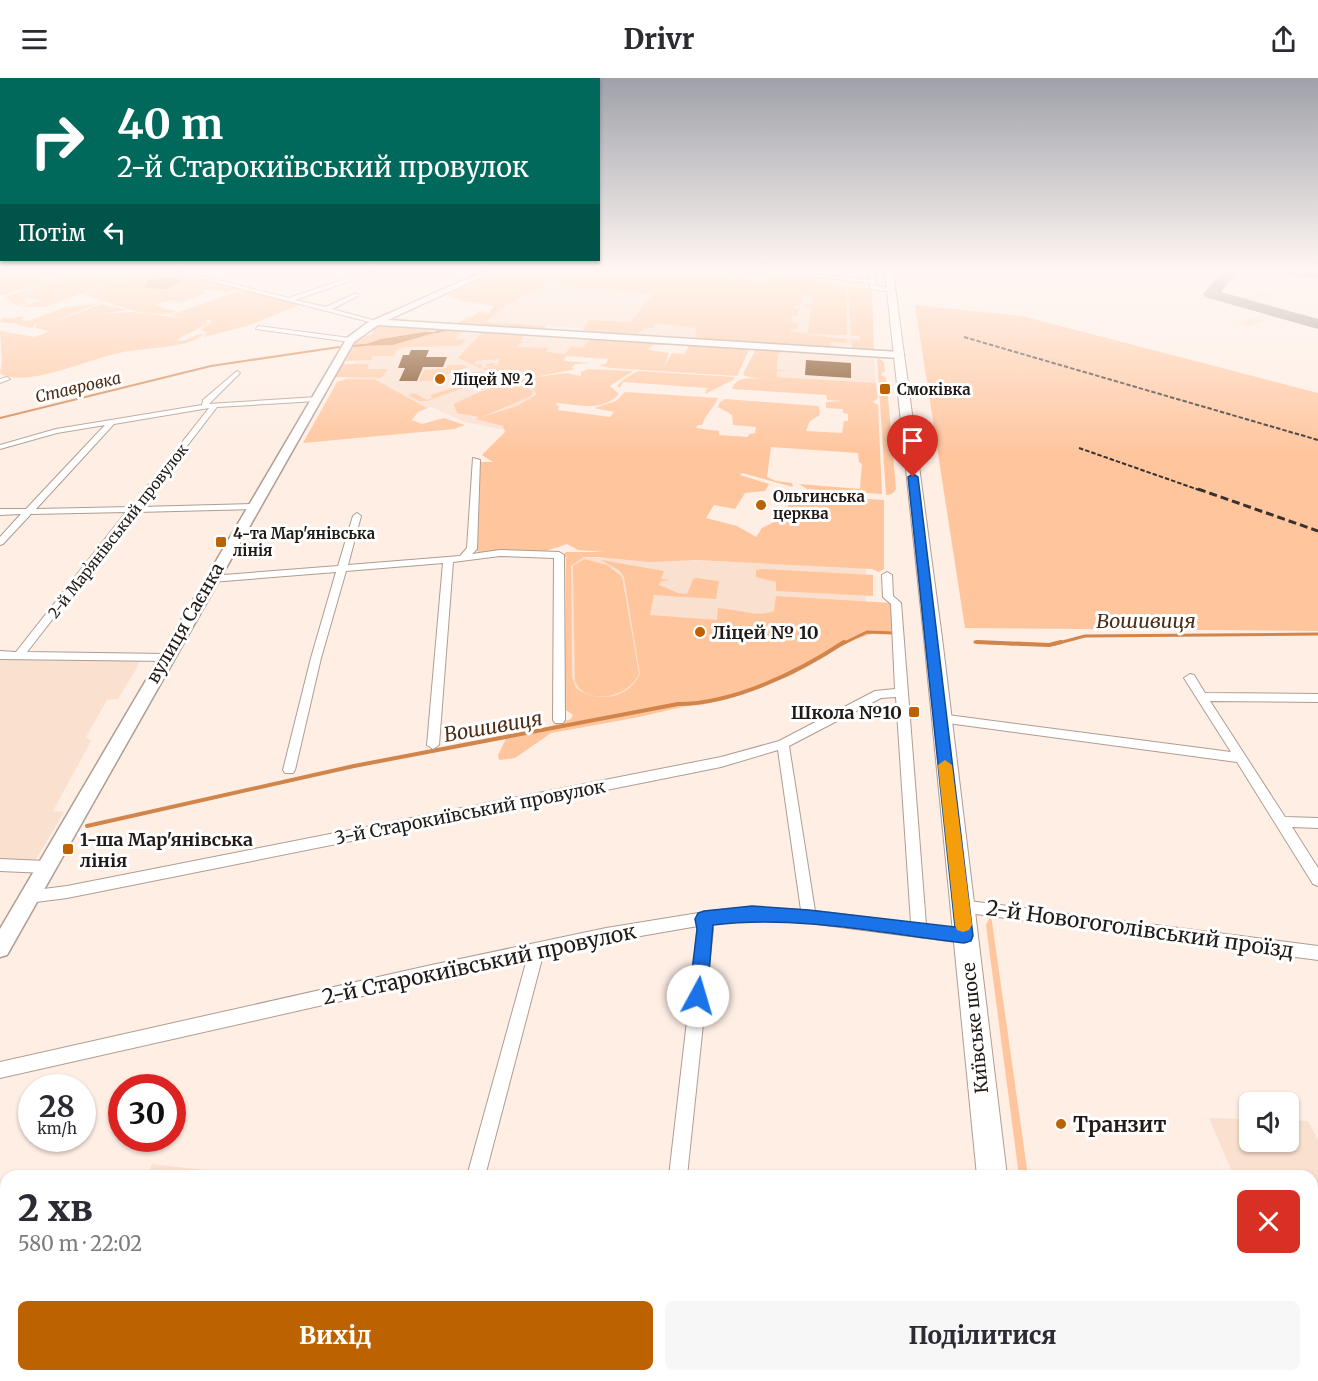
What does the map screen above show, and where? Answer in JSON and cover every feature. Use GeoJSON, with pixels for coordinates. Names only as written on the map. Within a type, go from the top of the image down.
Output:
{"type":"FeatureCollection","features":[{"type":"Feature","properties":{"kind":"main road","name":"Київське шосе"},"geometry":{"type":"LineString","coordinates":[[896,333],[933,638],[991,1170]]}},
{"type":"Feature","properties":{"kind":"street"},"geometry":{"type":"LineString","coordinates":[[295,333],[350,340]]}},
{"type":"Feature","properties":{"kind":"street","name":"вулиця Саєнка"},"geometry":{"type":"LineString","coordinates":[[0,948],[350,340],[358,333]]}},
{"type":"Feature","properties":{"kind":"street"},"geometry":{"type":"LineString","coordinates":[[558,333],[899,355]]}},
{"type":"Feature","properties":{"kind":"street","name":"2-й Марʼянівський провулок"},"geometry":{"type":"LineString","coordinates":[[19,655],[135,510],[210,406],[206,402],[237,373]]}},
{"type":"Feature","properties":{"kind":"street"},"geometry":{"type":"LineString","coordinates":[[0,447],[56,431],[110,424],[156,414],[210,406],[317,399]]}},
{"type":"Feature","properties":{"kind":"street"},"geometry":{"type":"LineString","coordinates":[[0,542],[110,424]]}},
{"type":"Feature","properties":{"kind":"street"},"geometry":{"type":"LineString","coordinates":[[463,558],[472,549],[476,460]]}},
{"type":"Feature","properties":{"kind":"street"},"geometry":{"type":"LineString","coordinates":[[0,512],[253,507]]}},
{"type":"Feature","properties":{"kind":"street"},"geometry":{"type":"LineString","coordinates":[[289,770],[316,658],[357,516]]}},
{"type":"Feature","properties":{"kind":"street"},"geometry":{"type":"LineString","coordinates":[[211,579],[448,560],[500,553],[559,555],[559,720]]}},
{"type":"Feature","properties":{"kind":"street"},"geometry":{"type":"LineString","coordinates":[[433,745],[448,560]]}},
{"type":"Feature","properties":{"kind":"street"},"geometry":{"type":"LineString","coordinates":[[887,575],[888,597],[896,603],[919,931]]}},
{"type":"Feature","properties":{"kind":"street"},"geometry":{"type":"LineString","coordinates":[[0,655],[166,658]]}},
{"type":"Feature","properties":{"kind":"street"},"geometry":{"type":"LineString","coordinates":[[1190,678],[1318,880]]}},
{"type":"Feature","properties":{"kind":"street","name":"3-й Старокиївський провулок"},"geometry":{"type":"LineString","coordinates":[[28,897],[67,892],[721,762],[783,744],[879,694],[901,693]]}},
{"type":"Feature","properties":{"kind":"street"},"geometry":{"type":"LineString","coordinates":[[1203,697],[1318,698]]}},
{"type":"Feature","properties":{"kind":"street"},"geometry":{"type":"LineString","coordinates":[[940,718],[1241,758]]}},
{"type":"Feature","properties":{"kind":"street"},"geometry":{"type":"LineString","coordinates":[[783,744],[809,917]]}},
{"type":"Feature","properties":{"kind":"street"},"geometry":{"type":"LineString","coordinates":[[1283,822],[1318,823]]}},
{"type":"Feature","properties":{"kind":"street"},"geometry":{"type":"LineString","coordinates":[[0,865],[46,867]]}},
{"type":"Feature","properties":{"kind":"street","name":"2-й Новогоголівський проїзд"},"geometry":{"type":"LineString","coordinates":[[961,906],[1318,953]]}},
{"type":"Feature","properties":{"kind":"street","name":"2-й Старокиївський провулок"},"geometry":{"type":"LineString","coordinates":[[0,1070],[427,973],[536,952],[606,935],[704,919],[752,913],[809,917],[964,936]]}},
{"type":"Feature","properties":{"kind":"street"},"geometry":{"type":"LineString","coordinates":[[679,1170],[706,929],[704,919]]}},
{"type":"Feature","properties":{"kind":"street"},"geometry":{"type":"LineString","coordinates":[[479,1170],[536,952]]}},
{"type":"Feature","properties":{"kind":"shaded area"},"geometry":{"type":"Polygon","coordinates":[[[0,333],[35,337],[45,333],[190,333],[176,340],[183,341],[204,334],[198,339],[178,345],[124,352],[42,375],[11,377],[0,373],[2,361],[0,333]]]}},
{"type":"Feature","properties":{"kind":"shaded area"},"geometry":{"type":"Polygon","coordinates":[[[206,333],[220,333],[204,337],[206,333]]]}},
{"type":"Feature","properties":{"kind":"shaded area"},"geometry":{"type":"Polygon","coordinates":[[[373,333],[421,333],[381,339],[360,346],[393,345],[435,333],[461,333],[456,339],[466,340],[460,346],[405,347],[397,350],[394,356],[373,356],[371,360],[345,361],[359,337],[373,333]]]}},
{"type":"Feature","properties":{"kind":"shaded area"},"geometry":{"type":"Polygon","coordinates":[[[419,333],[435,333],[393,345],[360,346],[381,339],[419,333]]]}},
{"type":"Feature","properties":{"kind":"shaded area","name":"Ліцей № 2"},"geometry":{"type":"Polygon","coordinates":[[[448,333],[504,333],[519,374],[533,378],[544,402],[506,429],[501,429],[465,422],[431,407],[418,412],[345,381],[362,349],[382,348],[448,333]]]}},
{"type":"Feature","properties":{"kind":"shaded area"},"geometry":{"type":"Polygon","coordinates":[[[481,333],[516,333],[541,335],[524,334],[521,342],[536,343],[519,343],[517,347],[549,348],[546,352],[564,354],[572,346],[582,348],[590,340],[567,337],[669,343],[670,345],[654,345],[649,348],[669,353],[664,367],[672,353],[684,354],[691,343],[747,348],[749,350],[737,376],[611,368],[598,365],[606,364],[608,359],[566,356],[564,361],[591,363],[575,364],[572,367],[574,369],[571,370],[530,378],[566,373],[581,376],[581,372],[588,369],[633,371],[610,386],[619,394],[613,400],[590,406],[557,403],[558,410],[610,417],[614,412],[594,408],[616,401],[625,392],[718,398],[702,425],[696,428],[719,431],[719,435],[748,437],[749,434],[755,433],[756,427],[733,425],[732,415],[718,407],[720,402],[725,399],[819,406],[820,415],[810,421],[806,431],[842,433],[844,421],[848,421],[848,414],[843,413],[843,409],[826,408],[826,402],[843,401],[827,400],[826,395],[732,389],[740,380],[762,379],[743,374],[756,349],[784,351],[778,354],[777,370],[795,371],[777,371],[777,377],[876,383],[878,398],[873,402],[878,405],[882,494],[807,489],[799,484],[860,489],[862,464],[859,462],[858,453],[771,447],[767,477],[792,483],[793,487],[742,473],[740,475],[769,484],[765,491],[745,493],[735,509],[714,505],[706,518],[737,526],[756,537],[762,528],[780,519],[787,510],[790,496],[884,500],[884,569],[879,572],[872,569],[696,560],[649,562],[584,557],[571,566],[572,677],[576,688],[593,696],[612,696],[628,689],[640,674],[624,577],[620,571],[601,560],[664,571],[661,579],[671,580],[661,581],[659,585],[678,593],[687,594],[693,579],[696,578],[719,581],[716,599],[654,595],[650,615],[717,620],[718,608],[767,613],[774,611],[776,596],[891,603],[893,634],[878,632],[856,639],[811,662],[794,674],[736,696],[702,705],[686,706],[551,733],[515,758],[499,760],[498,755],[508,735],[548,727],[571,719],[573,715],[566,710],[565,697],[566,557],[562,556],[566,552],[605,552],[578,550],[567,544],[543,552],[481,553],[475,550],[480,462],[493,462],[482,455],[505,432],[503,426],[476,419],[479,417],[457,413],[454,404],[483,391],[504,386],[514,385],[533,391],[531,396],[480,418],[517,406],[536,395],[535,391],[527,385],[529,379],[525,385],[511,382],[528,378],[501,378],[482,369],[492,366],[486,364],[495,363],[493,366],[499,364],[499,359],[475,361],[476,365],[481,364],[480,368],[458,358],[481,333]]]}},
{"type":"Feature","properties":{"kind":"shaded area"},"geometry":{"type":"Polygon","coordinates":[[[596,333],[639,333],[635,336],[596,333]]]}},
{"type":"Feature","properties":{"kind":"shaded area"},"geometry":{"type":"Polygon","coordinates":[[[598,333],[862,333],[862,347],[844,345],[844,348],[598,333]]]}},
{"type":"Feature","properties":{"kind":"shaded area"},"geometry":{"type":"Polygon","coordinates":[[[696,333],[847,333],[847,335],[799,334],[847,339],[846,343],[831,342],[831,347],[839,349],[695,340],[696,333]]]}},
{"type":"Feature","properties":{"kind":"shaded area"},"geometry":{"type":"Polygon","coordinates":[[[851,333],[873,333],[874,352],[852,349],[851,339],[860,340],[860,336],[851,336],[851,333]]]}},
{"type":"Feature","properties":{"kind":"shaded area"},"geometry":{"type":"Polygon","coordinates":[[[919,333],[1087,333],[1318,393],[1318,631],[965,628],[919,333]]]}},
{"type":"Feature","properties":{"kind":"shaded area"},"geometry":{"type":"Polygon","coordinates":[[[524,334],[647,341],[523,358],[515,340],[524,334]]]}},
{"type":"Feature","properties":{"kind":"shaded area"},"geometry":{"type":"Polygon","coordinates":[[[784,351],[874,358],[876,383],[776,377],[778,354],[784,351]]]}},
{"type":"Feature","properties":{"kind":"shaded area"},"geometry":{"type":"Polygon","coordinates":[[[877,357],[884,362],[885,372],[882,372],[882,376],[886,377],[886,387],[882,389],[887,391],[888,397],[896,489],[892,494],[886,495],[877,357]]]}},
{"type":"Feature","properties":{"kind":"shaded area"},"geometry":{"type":"Polygon","coordinates":[[[342,364],[369,364],[367,369],[388,369],[381,378],[335,377],[342,364]]]}},
{"type":"Feature","properties":{"kind":"shaded area"},"geometry":{"type":"Polygon","coordinates":[[[448,365],[467,367],[430,381],[419,381],[424,370],[446,368],[448,365]]]}},
{"type":"Feature","properties":{"kind":"shaded area"},"geometry":{"type":"Polygon","coordinates":[[[638,371],[733,377],[735,379],[705,394],[707,388],[623,382],[620,388],[617,386],[638,371]]]}},
{"type":"Feature","properties":{"kind":"shaded area"},"geometry":{"type":"Polygon","coordinates":[[[483,372],[492,377],[428,401],[419,401],[408,395],[414,393],[427,400],[433,398],[430,395],[477,381],[465,375],[483,372]]]}},
{"type":"Feature","properties":{"kind":"shaded area"},"geometry":{"type":"Polygon","coordinates":[[[346,379],[374,379],[427,408],[418,412],[412,420],[422,424],[444,418],[465,425],[454,429],[303,443],[337,382],[346,379]]]}},
{"type":"Feature","properties":{"kind":"shaded area","name":"Ліцей № 10"},"geometry":{"type":"Polygon","coordinates":[[[566,557],[866,568],[866,619],[769,660],[566,710],[566,557]]]}},
{"type":"Feature","properties":{"kind":"shaded area"},"geometry":{"type":"Polygon","coordinates":[[[584,559],[607,565],[622,577],[639,674],[626,688],[608,696],[589,695],[575,682],[573,566],[584,559]]]}},
{"type":"Feature","properties":{"kind":"shaded area"},"geometry":{"type":"Polygon","coordinates":[[[756,570],[873,575],[873,596],[776,591],[776,582],[756,577],[756,570]]]}},
{"type":"Feature","properties":{"kind":"shaded area"},"geometry":{"type":"Polygon","coordinates":[[[0,659],[137,660],[139,664],[118,699],[107,700],[86,737],[91,741],[53,811],[64,812],[35,861],[0,861],[0,659]]]}},
{"type":"Feature","properties":{"kind":"shaded area"},"geometry":{"type":"Polygon","coordinates":[[[991,915],[1027,1170],[1018,1170],[986,925],[991,915]]]}},
{"type":"Feature","properties":{"kind":"shaded area"},"geometry":{"type":"Polygon","coordinates":[[[1209,1118],[1239,1119],[1239,1152],[1299,1152],[1299,1121],[1308,1121],[1318,1140],[1318,1170],[1231,1170],[1209,1118]]]}},
{"type":"Feature","properties":{"kind":"shaded area"},"geometry":{"type":"Polygon","coordinates":[[[152,1164],[204,1170],[150,1170],[152,1164]]]}},
{"type":"Feature","properties":{"kind":"building"},"geometry":{"type":"Polygon","coordinates":[[[411,350],[429,350],[426,357],[447,357],[443,367],[423,367],[417,381],[399,381],[405,368],[398,368],[403,355],[409,355],[411,350]]]}},
{"type":"Feature","properties":{"kind":"building"},"geometry":{"type":"Polygon","coordinates":[[[806,360],[851,363],[851,378],[805,375],[806,360]]]}},
{"type":"Feature","properties":{"kind":"waterway","name":"Ставровка"},"geometry":{"type":"LineString","coordinates":[[352,346],[364,345]]}},
{"type":"Feature","properties":{"kind":"waterway","name":"Ставровка"},"geometry":{"type":"LineString","coordinates":[[0,418],[211,366],[339,347]]}},
{"type":"Feature","properties":{"kind":"waterway","name":"Вошивиця"},"geometry":{"type":"LineString","coordinates":[[842,644],[867,632],[893,633]]}},
{"type":"Feature","properties":{"kind":"waterway","name":"Вошивиця"},"geometry":{"type":"LineString","coordinates":[[1055,644],[1085,636],[1318,634]]}},
{"type":"Feature","properties":{"kind":"waterway","name":"Вошивиця"},"geometry":{"type":"LineString","coordinates":[[87,826],[354,766],[678,704],[721,699],[786,675],[844,642]]}},
{"type":"Feature","properties":{"kind":"waterway","name":"Вошивиця"},"geometry":{"type":"LineString","coordinates":[[975,642],[1014,644]]}},
{"type":"Feature","properties":{"kind":"waterway","name":"Вошивиця"},"geometry":{"type":"LineString","coordinates":[[977,642],[1049,645],[1061,642]]}},
{"type":"Feature","properties":{"kind":"railway"},"geometry":{"type":"LineString","coordinates":[[964,337],[1318,440]]}},
{"type":"Feature","properties":{"kind":"railway"},"geometry":{"type":"LineString","coordinates":[[1079,448],[1202,491]]}},
{"type":"Feature","properties":{"kind":"railway"},"geometry":{"type":"LineString","coordinates":[[1198,489],[1318,531]]}},
{"type":"Feature","properties":{"kind":"slow traffic"},"geometry":{"type":"LineString","coordinates":[[945,765],[963,925]]}},
{"type":"Feature","properties":{"kind":"place","name":"Ліцей № 2"},"geometry":{"type":"Point","coordinates":[440,379]}},
{"type":"Feature","properties":{"kind":"place","name":"Смоківка"},"geometry":{"type":"Point","coordinates":[885,389]}},
{"type":"Feature","properties":{"kind":"place","name":"Ольгинська церква"},"geometry":{"type":"Point","coordinates":[761,505]}},
{"type":"Feature","properties":{"kind":"place","name":"4-та Мар'янівська лінія"},"geometry":{"type":"Point","coordinates":[221,542]}},
{"type":"Feature","properties":{"kind":"place","name":"Ліцей № 10"},"geometry":{"type":"Point","coordinates":[700,632]}},
{"type":"Feature","properties":{"kind":"place","name":"Школа №10"},"geometry":{"type":"Point","coordinates":[914,712]}},
{"type":"Feature","properties":{"kind":"place","name":"1-ша Мар'янівська лінія"},"geometry":{"type":"Point","coordinates":[68,849]}},
{"type":"Feature","properties":{"kind":"place","name":"Транзит"},"geometry":{"type":"Point","coordinates":[1061,1124]}},
{"type":"Feature","properties":{"kind":"route"},"geometry":{"type":"LineString","coordinates":[[698,996],[706,929],[704,919],[752,913],[809,917],[964,936],[933,638],[913,477]]}}]}
